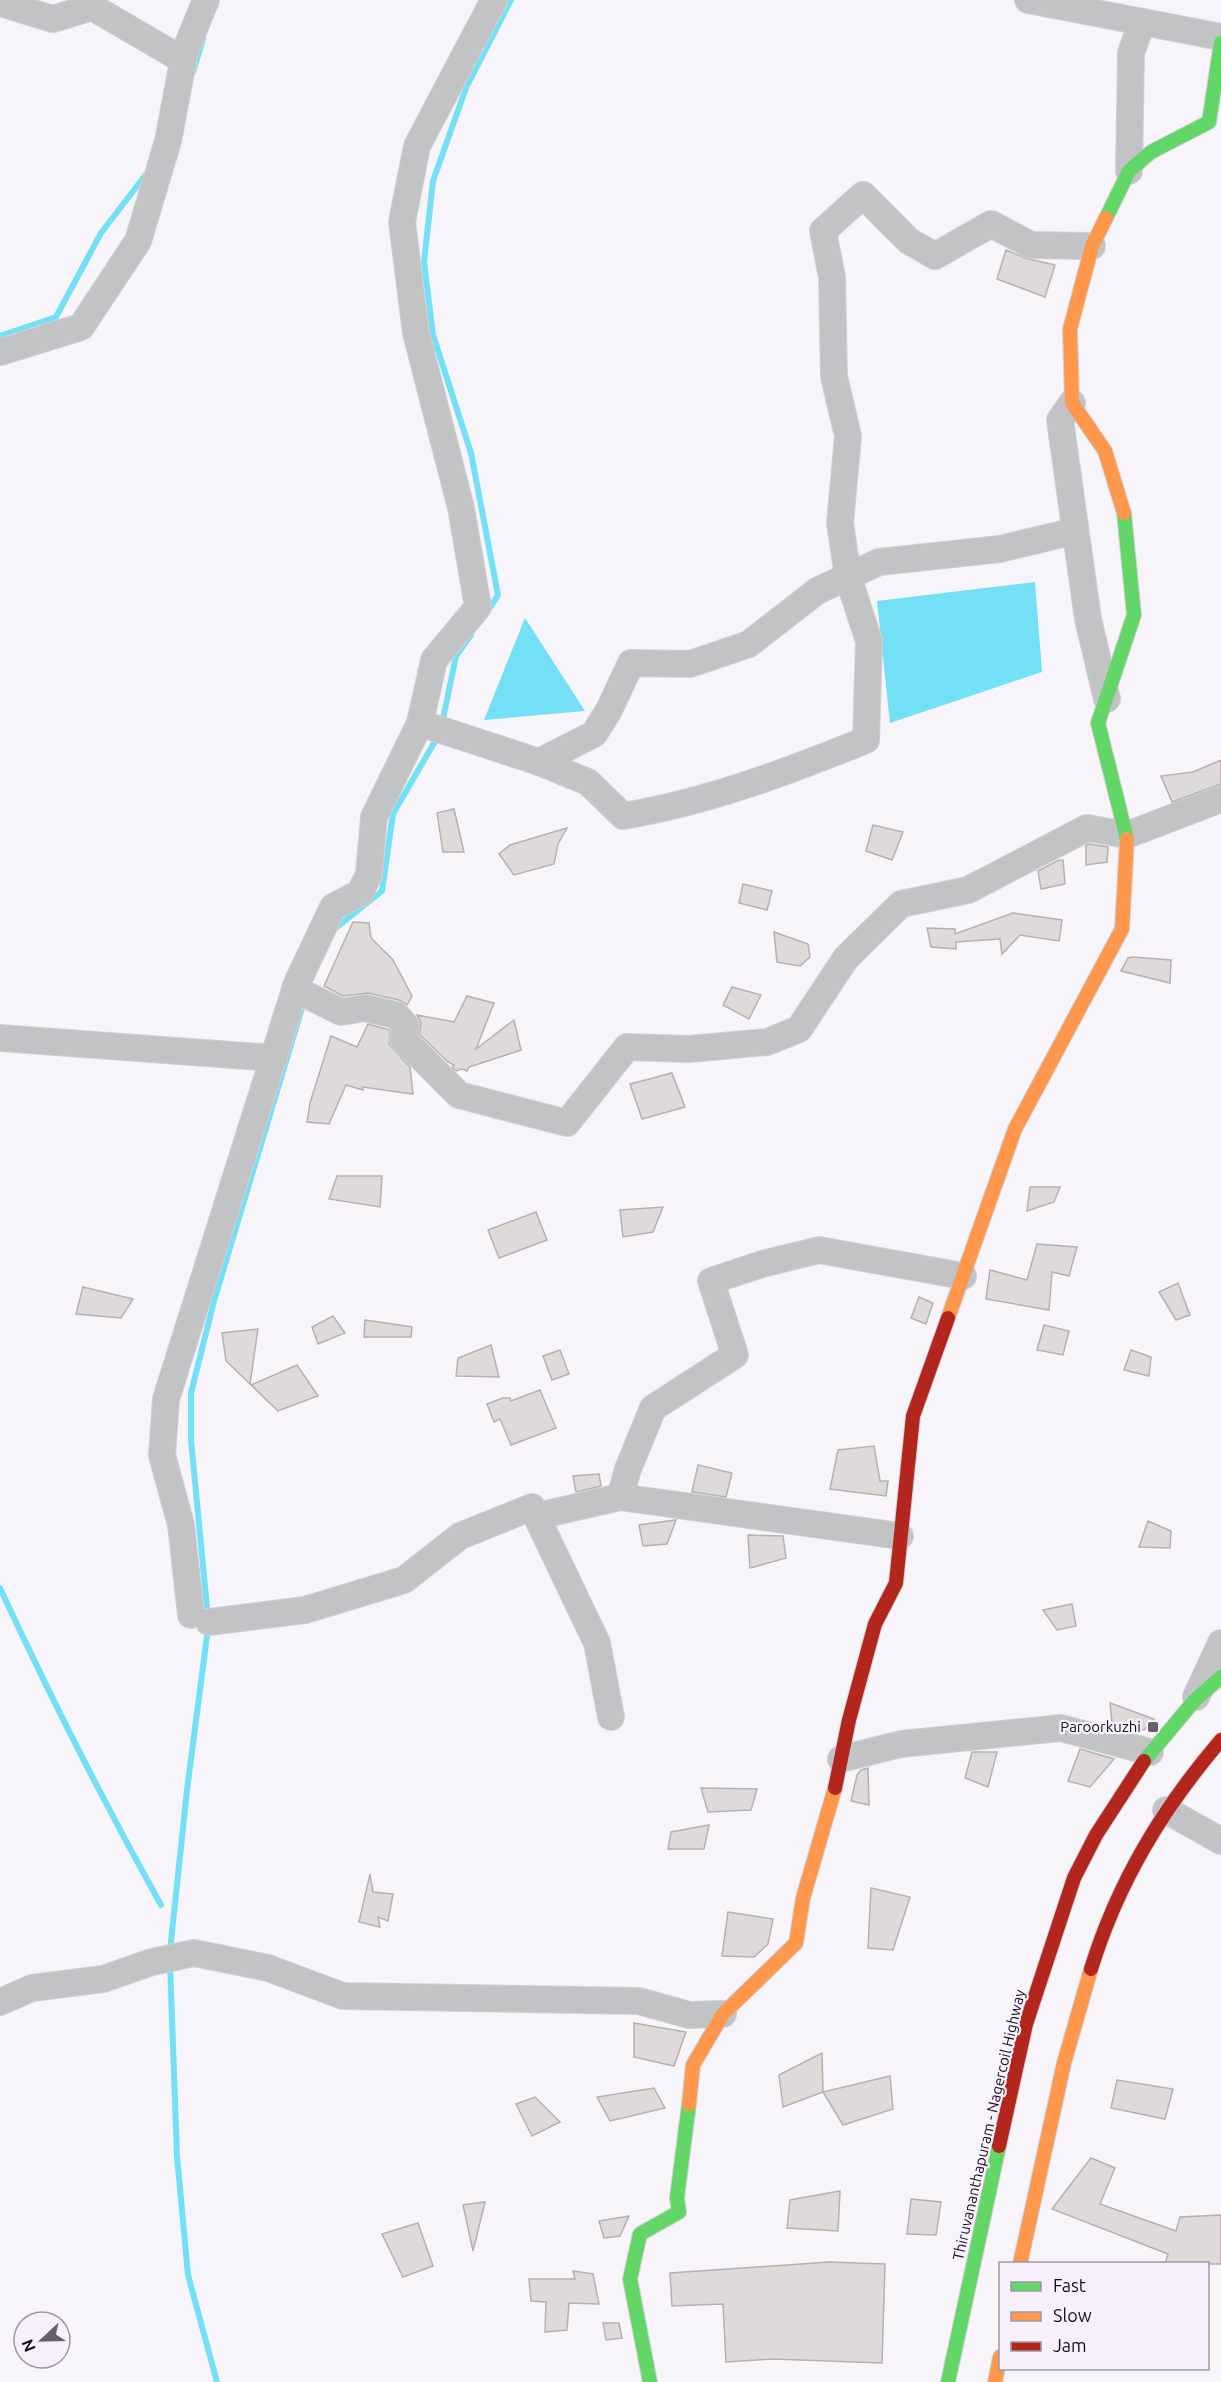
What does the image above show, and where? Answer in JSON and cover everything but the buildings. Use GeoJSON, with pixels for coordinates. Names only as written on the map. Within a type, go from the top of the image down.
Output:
{"type":"FeatureCollection","features":[{"type":"Feature","properties":{"kind":"street"},"geometry":{"type":"LineString","coordinates":[[0,352],[81,327],[138,241],[168,141],[183,60],[206,0]]}},
{"type":"Feature","properties":{"kind":"street"},"geometry":{"type":"LineString","coordinates":[[494,0],[417,146],[402,222],[416,333],[461,508],[478,608],[434,660],[420,723],[374,817],[369,874],[360,893],[333,907],[295,989],[166,1400],[162,1455],[181,1525],[200,1618],[305,1611],[404,1580],[460,1536],[532,1507],[597,1643],[611,1717]]}},
{"type":"Feature","properties":{"kind":"street"},"geometry":{"type":"LineString","coordinates":[[1028,0],[1221,37]]}},
{"type":"Feature","properties":{"kind":"street"},"geometry":{"type":"LineString","coordinates":[[0,3],[53,20],[78,5],[92,7],[183,60]]}},
{"type":"Feature","properties":{"kind":"street"},"geometry":{"type":"LineString","coordinates":[[1129,171],[1131,53],[1142,22]]}},
{"type":"Feature","properties":{"kind":"street"},"geometry":{"type":"LineString","coordinates":[[650,2382],[630,2279],[640,2234],[679,2212],[677,2198],[687,2131],[693,2065],[723,2014],[796,1942],[803,1898],[831,1806],[875,1624],[896,1583],[913,1416],[1015,1129],[1122,929],[1127,835],[1098,723],[1134,615],[1126,519],[1105,451],[1072,403],[1070,328],[1092,246],[1129,171],[1151,152],[1209,122],[1221,43]]}},
{"type":"Feature","properties":{"kind":"street"},"geometry":{"type":"LineString","coordinates":[[420,723],[539,762],[588,782],[623,816],[672,808],[794,769],[866,740],[869,641],[848,577],[840,523],[848,436],[834,377],[832,277],[823,231],[863,195],[909,241],[935,256],[991,224],[1031,245],[1092,246]]}},
{"type":"Feature","properties":{"kind":"street"},"geometry":{"type":"LineString","coordinates":[[1072,403],[1060,420],[1088,620],[1107,699]]}},
{"type":"Feature","properties":{"kind":"street"},"geometry":{"type":"LineString","coordinates":[[539,762],[594,734],[609,710],[631,663],[690,664],[749,644],[817,591],[879,562],[1000,549],[1075,531]]}},
{"type":"Feature","properties":{"kind":"street"},"geometry":{"type":"LineString","coordinates":[[295,989],[341,1012],[365,1008],[396,1015],[406,1026],[403,1040],[459,1095],[567,1123],[627,1047],[689,1049],[768,1042],[799,1029],[846,958],[901,904],[968,890],[1087,828],[1127,835],[1221,799]]}},
{"type":"Feature","properties":{"kind":"street"},"geometry":{"type":"LineString","coordinates":[[0,1038],[274,1058]]}},
{"type":"Feature","properties":{"kind":"street"},"geometry":{"type":"LineString","coordinates":[[620,1497],[628,1469],[653,1408],[735,1355],[711,1281],[762,1264],[819,1250],[963,1276]]}},
{"type":"Feature","properties":{"kind":"street"},"geometry":{"type":"LineString","coordinates":[[538,1516],[620,1497],[900,1536]]}},
{"type":"Feature","properties":{"kind":"street"},"geometry":{"type":"LineString","coordinates":[[1194,1701],[1207,1668],[1221,1643]]}},
{"type":"Feature","properties":{"kind":"street","name":"Thiruvananthapuram - Nagercoil Highway"},"geometry":{"type":"LineString","coordinates":[[948,2382],[1026,2024],[1074,1878],[1096,1835],[1150,1752],[1194,1701],[1221,1677]]}},
{"type":"Feature","properties":{"kind":"street"},"geometry":{"type":"LineString","coordinates":[[841,1760],[901,1744],[1061,1728],[1150,1752]]}},
{"type":"Feature","properties":{"kind":"street"},"geometry":{"type":"LineString","coordinates":[[1020,2262],[1070,2038],[1105,1929],[1131,1868],[1166,1810],[1221,1740]]}},
{"type":"Feature","properties":{"kind":"street"},"geometry":{"type":"LineString","coordinates":[[1166,1810],[1221,1841]]}},
{"type":"Feature","properties":{"kind":"street"},"geometry":{"type":"LineString","coordinates":[[0,2002],[32,1988],[103,1979],[156,1961],[194,1953],[268,1968],[343,1996],[639,2001],[689,2015],[723,2014]]}},
{"type":"Feature","properties":{"kind":"street"},"geometry":{"type":"LineString","coordinates":[[995,2382],[999,2361]]}},
{"type":"Feature","properties":{"kind":"water"},"geometry":{"type":"Polygon","coordinates":[[[1035,582],[1042,672],[890,723],[877,601],[1035,582]]]}},
{"type":"Feature","properties":{"kind":"water"},"geometry":{"type":"Polygon","coordinates":[[[525,618],[585,711],[484,720],[525,618]]]}},
{"type":"Feature","properties":{"kind":"waterway"},"geometry":{"type":"LineString","coordinates":[[487,612],[498,595],[471,453],[433,335],[424,262],[433,181],[466,88],[511,0]]}},
{"type":"Feature","properties":{"kind":"waterway"},"geometry":{"type":"LineString","coordinates":[[193,72],[203,39]]}},
{"type":"Feature","properties":{"kind":"waterway"},"geometry":{"type":"LineString","coordinates":[[0,336],[56,317],[101,233],[147,173]]}},
{"type":"Feature","properties":{"kind":"waterway"},"geometry":{"type":"LineString","coordinates":[[442,724],[456,656],[471,635]]}},
{"type":"Feature","properties":{"kind":"waterway"},"geometry":{"type":"LineString","coordinates":[[337,927],[382,891],[393,814],[438,736]]}},
{"type":"Feature","properties":{"kind":"waterway"},"geometry":{"type":"LineString","coordinates":[[208,1618],[191,1440],[191,1393],[214,1301],[302,1008]]}},
{"type":"Feature","properties":{"kind":"waterway"},"geometry":{"type":"LineString","coordinates":[[0,1588],[118,1827],[161,1905]]}},
{"type":"Feature","properties":{"kind":"waterway"},"geometry":{"type":"LineString","coordinates":[[170,1951],[187,1790],[208,1628]]}},
{"type":"Feature","properties":{"kind":"waterway"},"geometry":{"type":"LineString","coordinates":[[170,1964],[177,2156],[188,2275],[217,2382]]}},
{"type":"Feature","properties":{"kind":"traffic: fast"},"geometry":{"type":"LineString","coordinates":[[1106,218],[1129,171],[1151,152],[1209,122],[1221,43]]}},
{"type":"Feature","properties":{"kind":"traffic: fast"},"geometry":{"type":"LineString","coordinates":[[1124,513],[1134,615],[1098,723],[1127,839]]}},
{"type":"Feature","properties":{"kind":"traffic: fast"},"geometry":{"type":"LineString","coordinates":[[1144,1761],[1194,1701],[1221,1677]]}},
{"type":"Feature","properties":{"kind":"traffic: fast"},"geometry":{"type":"LineString","coordinates":[[650,2382],[630,2279],[640,2234],[679,2212],[677,2198],[689,2104]]}},
{"type":"Feature","properties":{"kind":"traffic: fast"},"geometry":{"type":"LineString","coordinates":[[948,2382],[999,2146]]}},
{"type":"Feature","properties":{"kind":"traffic: slow"},"geometry":{"type":"LineString","coordinates":[[1106,218],[1092,246],[1070,329],[1072,403],[1105,451],[1124,513]]}},
{"type":"Feature","properties":{"kind":"traffic: slow"},"geometry":{"type":"LineString","coordinates":[[948,1318],[1015,1129],[1122,929],[1127,839]]}},
{"type":"Feature","properties":{"kind":"traffic: slow"},"geometry":{"type":"LineString","coordinates":[[689,2104],[693,2065],[723,2014],[796,1943],[803,1898],[835,1788]]}},
{"type":"Feature","properties":{"kind":"traffic: slow"},"geometry":{"type":"LineString","coordinates":[[1020,2262],[1064,2063],[1091,1969]]}},
{"type":"Feature","properties":{"kind":"traffic: slow"},"geometry":{"type":"LineString","coordinates":[[995,2382],[999,2362]]}},
{"type":"Feature","properties":{"kind":"traffic: jam"},"geometry":{"type":"LineString","coordinates":[[835,1788],[849,1720],[875,1624],[896,1583],[913,1416],[948,1318]]}},
{"type":"Feature","properties":{"kind":"traffic: jam"},"geometry":{"type":"LineString","coordinates":[[1091,1969],[1114,1906],[1144,1848],[1180,1793],[1221,1740]]}},
{"type":"Feature","properties":{"kind":"traffic: jam"},"geometry":{"type":"LineString","coordinates":[[999,2146],[1026,2024],[1074,1878],[1096,1835],[1144,1761]]}},
{"type":"Feature","properties":{"kind":"place","name":"Paroorkuzhi"},"geometry":{"type":"Point","coordinates":[1153,1727]}}]}
